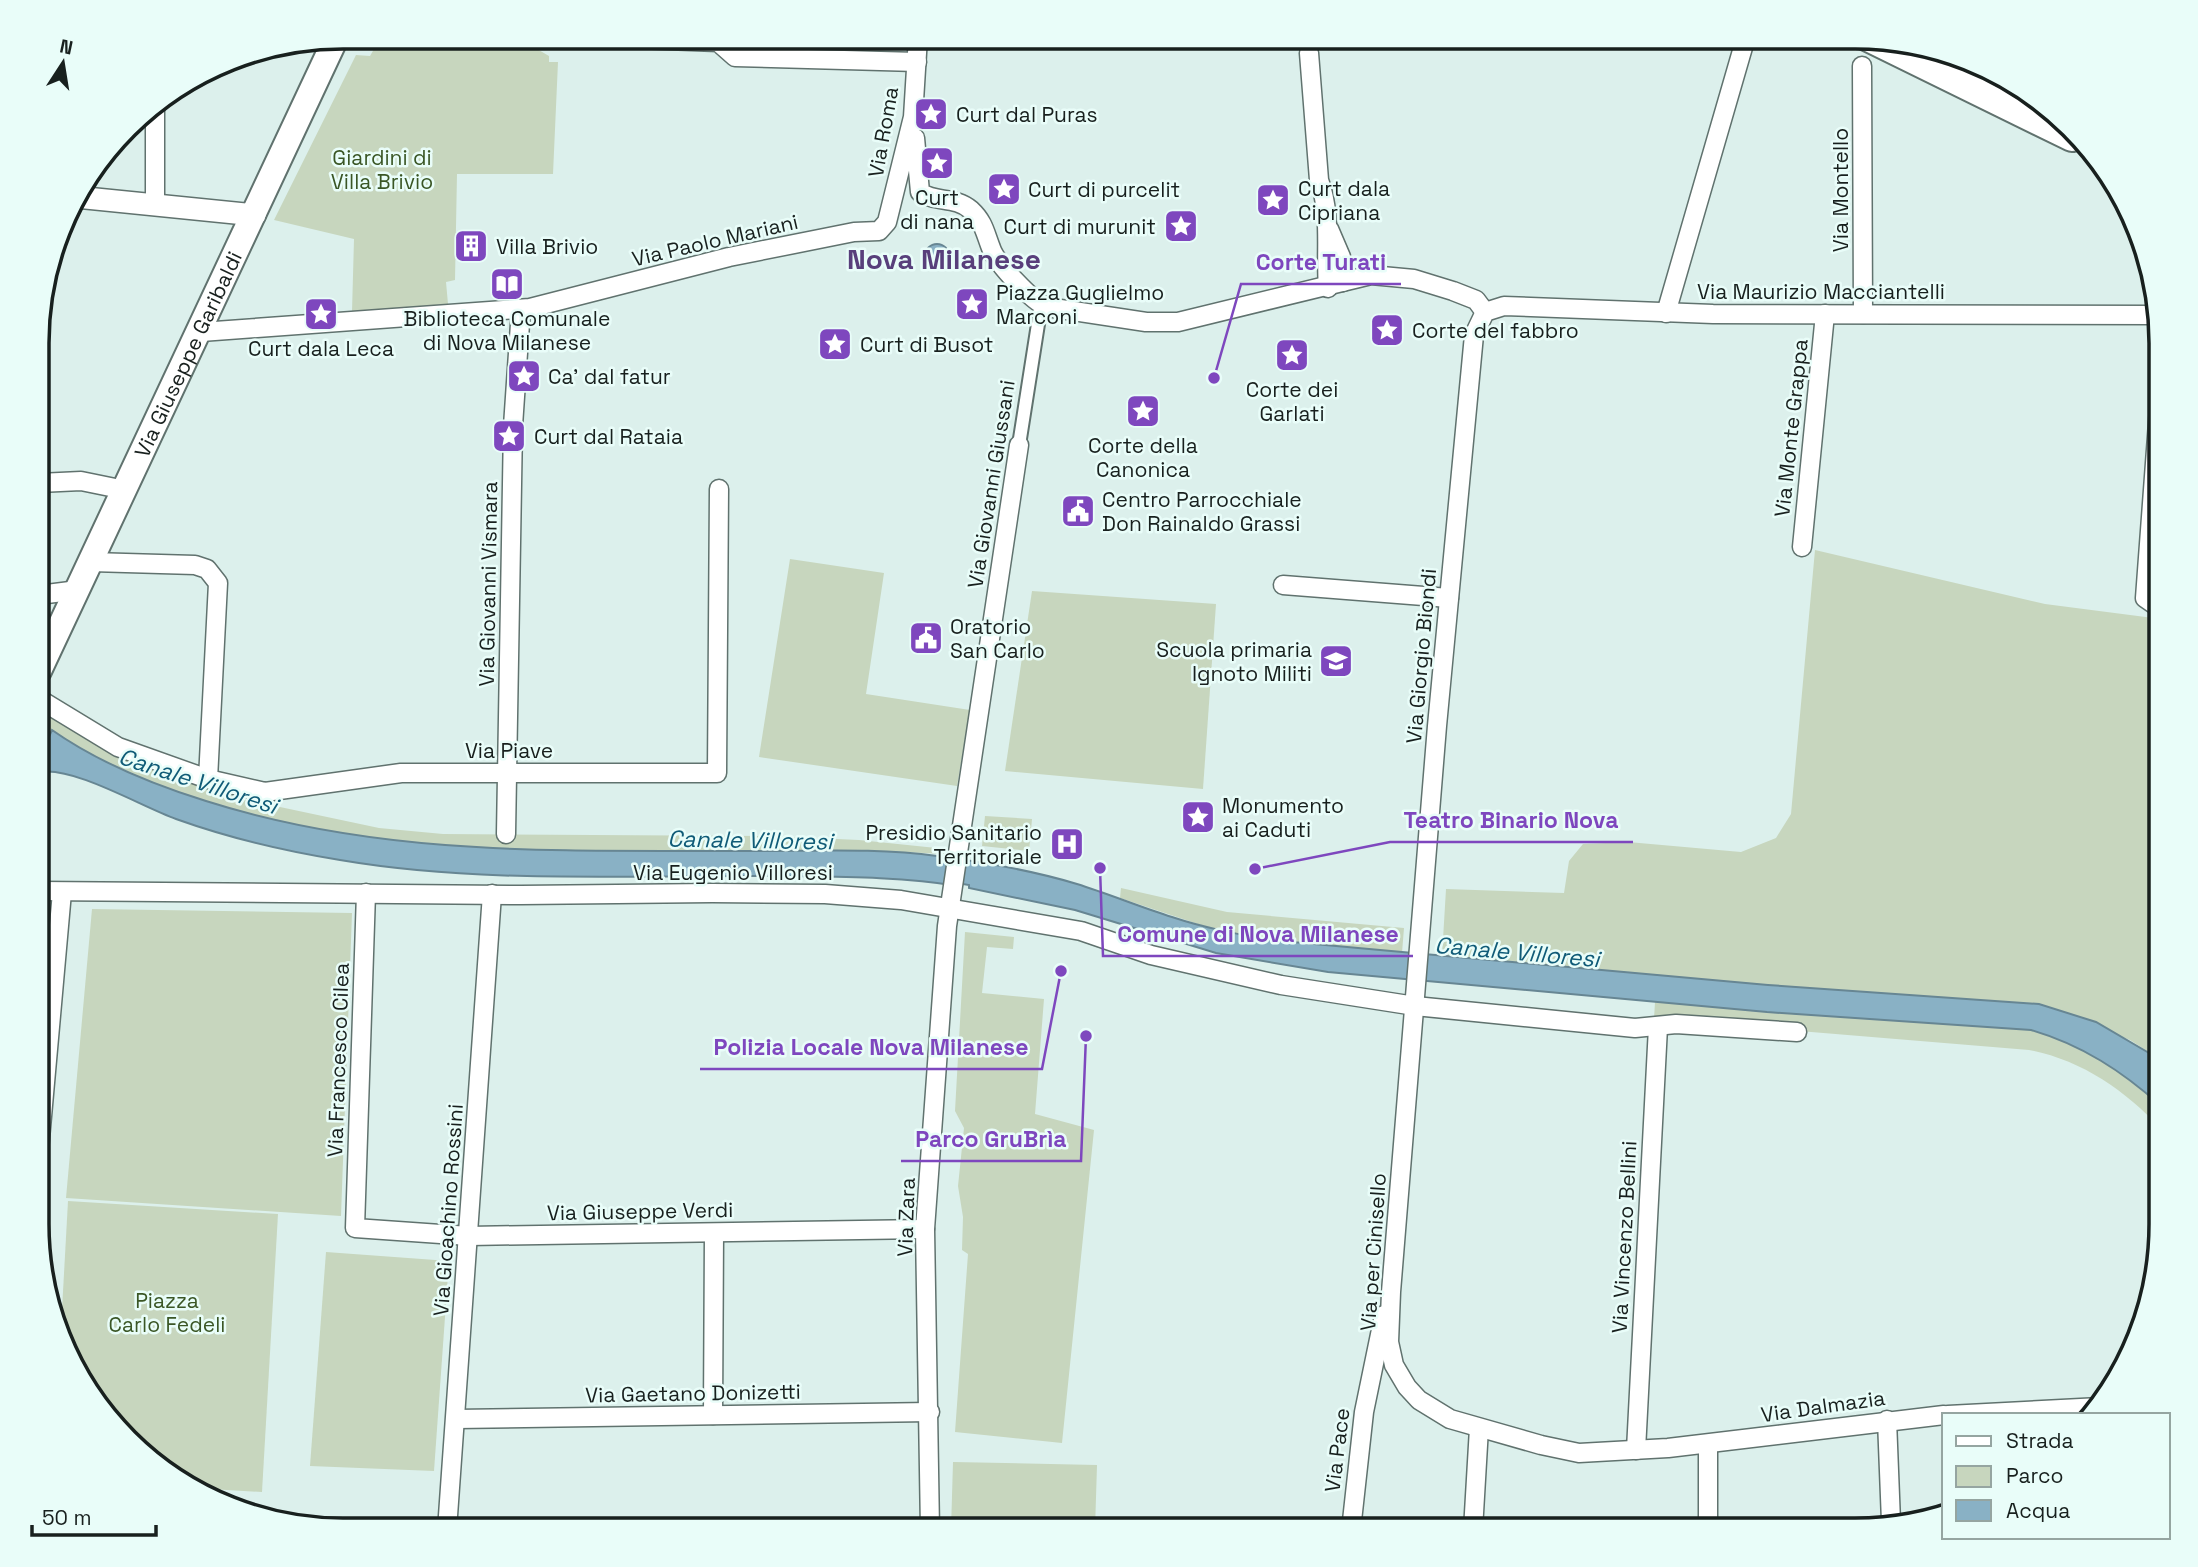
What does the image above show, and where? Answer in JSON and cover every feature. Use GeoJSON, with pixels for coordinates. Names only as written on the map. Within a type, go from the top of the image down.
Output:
{"type":"FeatureCollection","features":[{"type":"Feature","properties":{"kind":"main road","name":"Via Giuseppe Garibaldi"},"geometry":{"type":"LineString","coordinates":[[49,650],[201,332],[331,50]]}},
{"type":"Feature","properties":{"kind":"main road"},"geometry":{"type":"LineString","coordinates":[[1901,53],[2057,130]]}},
{"type":"Feature","properties":{"kind":"street"},"geometry":{"type":"LineString","coordinates":[[726,49],[735,57],[917,62]]}},
{"type":"Feature","properties":{"kind":"street","name":"Via Roma"},"geometry":{"type":"LineString","coordinates":[[878,231],[887,222],[913,117],[918,49]]}},
{"type":"Feature","properties":{"kind":"street"},"geometry":{"type":"LineString","coordinates":[[1666,313],[1743,49]]}},
{"type":"Feature","properties":{"kind":"street"},"geometry":{"type":"LineString","coordinates":[[1309,53],[1319,180],[1326,198],[1329,229],[1325,257],[1336,285]]}},
{"type":"Feature","properties":{"kind":"street","name":"Via Montello"},"geometry":{"type":"LineString","coordinates":[[1862,66],[1863,314]]}},
{"type":"Feature","properties":{"kind":"street"},"geometry":{"type":"LineString","coordinates":[[155,117],[155,204]]}},
{"type":"Feature","properties":{"kind":"street"},"geometry":{"type":"LineString","coordinates":[[913,117],[920,192],[956,200],[970,209],[986,229],[995,256],[1041,311],[1178,322],[1371,275],[1415,279],[1470,297],[1485,312]]}},
{"type":"Feature","properties":{"kind":"street"},"geometry":{"type":"LineString","coordinates":[[87,198],[255,215]]}},
{"type":"Feature","properties":{"kind":"street","name":"Via Paolo Mariani"},"geometry":{"type":"LineString","coordinates":[[201,332],[521,309],[547,305],[729,257],[854,232],[878,231]]}},
{"type":"Feature","properties":{"kind":"street","name":"Via Maurizio Macciantelli"},"geometry":{"type":"LineString","coordinates":[[1485,312],[1504,306],[1666,313],[2147,315]]}},
{"type":"Feature","properties":{"kind":"street","name":"Via Giovanni Vismara"},"geometry":{"type":"LineString","coordinates":[[506,834],[513,426],[521,309]]}},
{"type":"Feature","properties":{"kind":"street","name":"Via Giovanni Giussani"},"geometry":{"type":"LineString","coordinates":[[949,907],[1041,311]]}},
{"type":"Feature","properties":{"kind":"street","name":"Via Giorgio Biondi"},"geometry":{"type":"LineString","coordinates":[[1415,1006],[1474,335],[1485,312]]}},
{"type":"Feature","properties":{"kind":"street","name":"Via Monte Grappa"},"geometry":{"type":"LineString","coordinates":[[1802,547],[1825,314]]}},
{"type":"Feature","properties":{"kind":"street"},"geometry":{"type":"LineString","coordinates":[[49,483],[80,481],[125,490]]}},
{"type":"Feature","properties":{"kind":"street","name":"Via Piave"},"geometry":{"type":"LineString","coordinates":[[49,705],[118,747],[208,779],[265,792],[401,774],[716,774],[719,489]]}},
{"type":"Feature","properties":{"kind":"street"},"geometry":{"type":"LineString","coordinates":[[2149,542],[2145,598],[2149,601]]}},
{"type":"Feature","properties":{"kind":"street"},"geometry":{"type":"LineString","coordinates":[[91,562],[195,565],[207,569],[218,583],[208,779]]}},
{"type":"Feature","properties":{"kind":"street"},"geometry":{"type":"LineString","coordinates":[[1283,585],[1449,598]]}},
{"type":"Feature","properties":{"kind":"street"},"geometry":{"type":"LineString","coordinates":[[49,594],[78,590]]}},
{"type":"Feature","properties":{"kind":"street","name":"Via Eugenio Villoresi"},"geometry":{"type":"LineString","coordinates":[[49,891],[825,894],[949,907],[1081,931],[1151,955],[1234,976],[1415,1006],[1635,1028],[1676,1024],[1797,1031]]}},
{"type":"Feature","properties":{"kind":"street"},"geometry":{"type":"LineString","coordinates":[[49,1019],[62,892]]}},
{"type":"Feature","properties":{"kind":"street","name":"Via Francesco Cilea"},"geometry":{"type":"LineString","coordinates":[[355,1228],[366,893]]}},
{"type":"Feature","properties":{"kind":"street","name":"Via Gioachino Rossini"},"geometry":{"type":"LineString","coordinates":[[448,1518],[492,894]]}},
{"type":"Feature","properties":{"kind":"street","name":"Via Zara"},"geometry":{"type":"LineString","coordinates":[[930,1518],[925,1229],[949,907]]}},
{"type":"Feature","properties":{"kind":"street","name":"Via per Cinisello"},"geometry":{"type":"LineString","coordinates":[[1415,1006],[1391,1292],[1389,1342],[1399,1376],[1433,1412],[1479,1428],[1579,1452],[1708,1444]]}},
{"type":"Feature","properties":{"kind":"street","name":"Via Vincenzo Bellini"},"geometry":{"type":"LineString","coordinates":[[1636,1450],[1658,1027]]}},
{"type":"Feature","properties":{"kind":"street","name":"Via Giuseppe Verdi"},"geometry":{"type":"LineString","coordinates":[[355,1228],[469,1237],[925,1229]]}},
{"type":"Feature","properties":{"kind":"street"},"geometry":{"type":"LineString","coordinates":[[713,1415],[714,1233]]}},
{"type":"Feature","properties":{"kind":"street","name":"Via Pace"},"geometry":{"type":"LineString","coordinates":[[1353,1518],[1378,1335],[1391,1292]]}},
{"type":"Feature","properties":{"kind":"street"},"geometry":{"type":"LineString","coordinates":[[1371,1377],[1379,1371],[1399,1376]]}},
{"type":"Feature","properties":{"kind":"street","name":"Via Dalmazia"},"geometry":{"type":"LineString","coordinates":[[1984,1413],[2084,1408]]}},
{"type":"Feature","properties":{"kind":"street","name":"Via Gaetano Donizetti"},"geometry":{"type":"LineString","coordinates":[[456,1419],[930,1412]]}},
{"type":"Feature","properties":{"kind":"street","name":"Via Dalmazia"},"geometry":{"type":"LineString","coordinates":[[1708,1444],[1942,1415]]}},
{"type":"Feature","properties":{"kind":"street"},"geometry":{"type":"LineString","coordinates":[[1887,1420],[1891,1515]]}},
{"type":"Feature","properties":{"kind":"street"},"geometry":{"type":"LineString","coordinates":[[1474,1518],[1479,1428]]}},
{"type":"Feature","properties":{"kind":"street"},"geometry":{"type":"LineString","coordinates":[[1708,1444],[1708,1518]]}},
{"type":"Feature","properties":{"kind":"green space","name":"Giardini di Villa Brivio"},"geometry":{"type":"Polygon","coordinates":[[[374,49],[537,49],[549,56],[549,62],[558,62],[553,174],[457,174],[455,280],[446,282],[448,304],[352,312],[354,239],[274,220],[356,55],[370,56],[374,49]]]}},
{"type":"Feature","properties":{"kind":"green space"},"geometry":{"type":"Polygon","coordinates":[[[1815,550],[2045,604],[2149,617],[2149,1052],[2130,1040],[2039,1004],[1768,985],[1442,956],[1446,889],[1564,893],[1569,861],[1583,844],[1628,842],[1741,852],[1776,838],[1791,814],[1815,550]]]}},
{"type":"Feature","properties":{"kind":"green space"},"geometry":{"type":"Polygon","coordinates":[[[790,559],[884,573],[866,694],[970,710],[957,786],[759,757],[790,559]]]}},
{"type":"Feature","properties":{"kind":"green space"},"geometry":{"type":"Polygon","coordinates":[[[1032,591],[1216,604],[1203,789],[1005,771],[1032,591]]]}},
{"type":"Feature","properties":{"kind":"green space"},"geometry":{"type":"Polygon","coordinates":[[[49,716],[130,760],[242,799],[379,828],[443,834],[771,836],[859,840],[946,849],[945,854],[853,851],[574,851],[481,848],[388,840],[296,825],[206,801],[126,772],[53,731],[49,737],[49,716]]]}},
{"type":"Feature","properties":{"kind":"green space"},"geometry":{"type":"Polygon","coordinates":[[[985,816],[1032,819],[1029,851],[982,846],[985,816]]]}},
{"type":"Feature","properties":{"kind":"green space"},"geometry":{"type":"Polygon","coordinates":[[[1121,888],[1227,912],[1404,928],[1402,953],[1331,948],[1219,931],[1120,898],[1121,888]]]}},
{"type":"Feature","properties":{"kind":"green space"},"geometry":{"type":"Polygon","coordinates":[[[92,909],[352,913],[341,1216],[66,1198],[92,909]]]}},
{"type":"Feature","properties":{"kind":"green space"},"geometry":{"type":"Polygon","coordinates":[[[965,932],[1014,937],[1013,949],[987,947],[982,993],[1044,999],[1035,1114],[1094,1130],[1062,1443],[955,1432],[968,1254],[962,1250],[963,1217],[958,1186],[964,1128],[955,1111],[965,932]]]}},
{"type":"Feature","properties":{"kind":"green space"},"geometry":{"type":"Polygon","coordinates":[[[1655,1002],[2031,1030],[2084,1051],[2131,1081],[2149,1096],[2149,1117],[2117,1090],[2084,1069],[2029,1050],[1654,1019],[1655,1002]]]}},
{"type":"Feature","properties":{"kind":"green space","name":"Piazza Carlo Fedeli"},"geometry":{"type":"Polygon","coordinates":[[[68,1201],[278,1214],[262,1492],[216,1489],[196,1479],[149,1445],[122,1418],[88,1371],[71,1337],[62,1310],[68,1201]]]}},
{"type":"Feature","properties":{"kind":"green space"},"geometry":{"type":"Polygon","coordinates":[[[326,1252],[449,1261],[434,1471],[310,1466],[326,1252]]]}},
{"type":"Feature","properties":{"kind":"green space"},"geometry":{"type":"Polygon","coordinates":[[[953,1462],[1097,1465],[1095,1518],[951,1518],[953,1462]]]}},
{"type":"Feature","properties":{"kind":"water"},"geometry":{"type":"Polygon","coordinates":[[[937,244],[946,247],[949,256],[946,265],[937,268],[928,265],[925,256],[928,247],[937,244]]]}},
{"type":"Feature","properties":{"kind":"water"},"geometry":{"type":"Polygon","coordinates":[[[52,730],[126,772],[206,801],[274,820],[343,833],[412,842],[551,850],[915,853],[1042,875],[1089,888],[1184,921],[1270,940],[1768,985],[2039,1004],[2096,1022],[2149,1053],[2149,1096],[2101,1060],[2067,1043],[2031,1030],[1767,1012],[1328,972],[1216,953],[1075,910],[969,888],[969,885],[963,884],[958,886],[912,880],[841,877],[500,875],[393,868],[319,856],[216,832],[176,819],[90,782],[49,772],[49,737],[52,730]]]}},
{"type":"Feature","properties":{"kind":"place","name":"Curt dal Puras"},"geometry":{"type":"Point","coordinates":[931,114]}},
{"type":"Feature","properties":{"kind":"place","name":"Curt di nana"},"geometry":{"type":"Point","coordinates":[937,163]}},
{"type":"Feature","properties":{"kind":"place","name":"Curt di purcelit"},"geometry":{"type":"Point","coordinates":[1004,189]}},
{"type":"Feature","properties":{"kind":"place","name":"Curt dala Cipriana"},"geometry":{"type":"Point","coordinates":[1273,200]}},
{"type":"Feature","properties":{"kind":"place","name":"Curt di murunit"},"geometry":{"type":"Point","coordinates":[1181,226]}},
{"type":"Feature","properties":{"kind":"place","name":"Villa Brivio"},"geometry":{"type":"Point","coordinates":[471,246]}},
{"type":"Feature","properties":{"kind":"place","name":"Biblioteca Comunale di Nova Milanese"},"geometry":{"type":"Point","coordinates":[507,284]}},
{"type":"Feature","properties":{"kind":"place","name":"Piazza Guglielmo Marconi"},"geometry":{"type":"Point","coordinates":[972,304]}},
{"type":"Feature","properties":{"kind":"place","name":"Curt dala Leca"},"geometry":{"type":"Point","coordinates":[321,314]}},
{"type":"Feature","properties":{"kind":"place","name":"Corte del fabbro"},"geometry":{"type":"Point","coordinates":[1387,330]}},
{"type":"Feature","properties":{"kind":"place","name":"Curt di Busot"},"geometry":{"type":"Point","coordinates":[835,344]}},
{"type":"Feature","properties":{"kind":"place","name":"Corte dei Garlati"},"geometry":{"type":"Point","coordinates":[1292,355]}},
{"type":"Feature","properties":{"kind":"place","name":"Ca' dal fatur"},"geometry":{"type":"Point","coordinates":[524,376]}},
{"type":"Feature","properties":{"kind":"place","name":"Corte Turati"},"geometry":{"type":"Point","coordinates":[1214,378]}},
{"type":"Feature","properties":{"kind":"place","name":"Corte della Canonica"},"geometry":{"type":"Point","coordinates":[1143,411]}},
{"type":"Feature","properties":{"kind":"place","name":"Curt dal Rataia"},"geometry":{"type":"Point","coordinates":[509,436]}},
{"type":"Feature","properties":{"kind":"place","name":"Centro Parrocchiale Don Rainaldo Grassi"},"geometry":{"type":"Point","coordinates":[1078,511]}},
{"type":"Feature","properties":{"kind":"place","name":"Oratorio San Carlo"},"geometry":{"type":"Point","coordinates":[926,638]}},
{"type":"Feature","properties":{"kind":"place","name":"Scuola primaria Ignoto Militi"},"geometry":{"type":"Point","coordinates":[1336,661]}},
{"type":"Feature","properties":{"kind":"place","name":"Monumento ai Caduti"},"geometry":{"type":"Point","coordinates":[1198,817]}},
{"type":"Feature","properties":{"kind":"place","name":"Presidio Sanitario Territoriale"},"geometry":{"type":"Point","coordinates":[1067,844]}},
{"type":"Feature","properties":{"kind":"place","name":"Comune di Nova Milanese"},"geometry":{"type":"Point","coordinates":[1100,868]}},
{"type":"Feature","properties":{"kind":"place","name":"Teatro Binario Nova"},"geometry":{"type":"Point","coordinates":[1255,869]}},
{"type":"Feature","properties":{"kind":"place","name":"Polizia Locale Nova Milanese"},"geometry":{"type":"Point","coordinates":[1061,971]}},
{"type":"Feature","properties":{"kind":"place","name":"Parco GruBrìa"},"geometry":{"type":"Point","coordinates":[1086,1036]}},
{"type":"Feature","properties":{"kind":"district","name":"Nova Milanese"},"geometry":{"type":"Point","coordinates":[944,259]}},
{"type":"Feature","properties":{"kind":"water label","name":"Canale Villoresi"},"geometry":{"type":"Point","coordinates":[198,781]}},
{"type":"Feature","properties":{"kind":"water label","name":"Canale Villoresi"},"geometry":{"type":"Point","coordinates":[750,840]}},
{"type":"Feature","properties":{"kind":"water label","name":"Canale Villoresi"},"geometry":{"type":"Point","coordinates":[1517,952]}}]}
